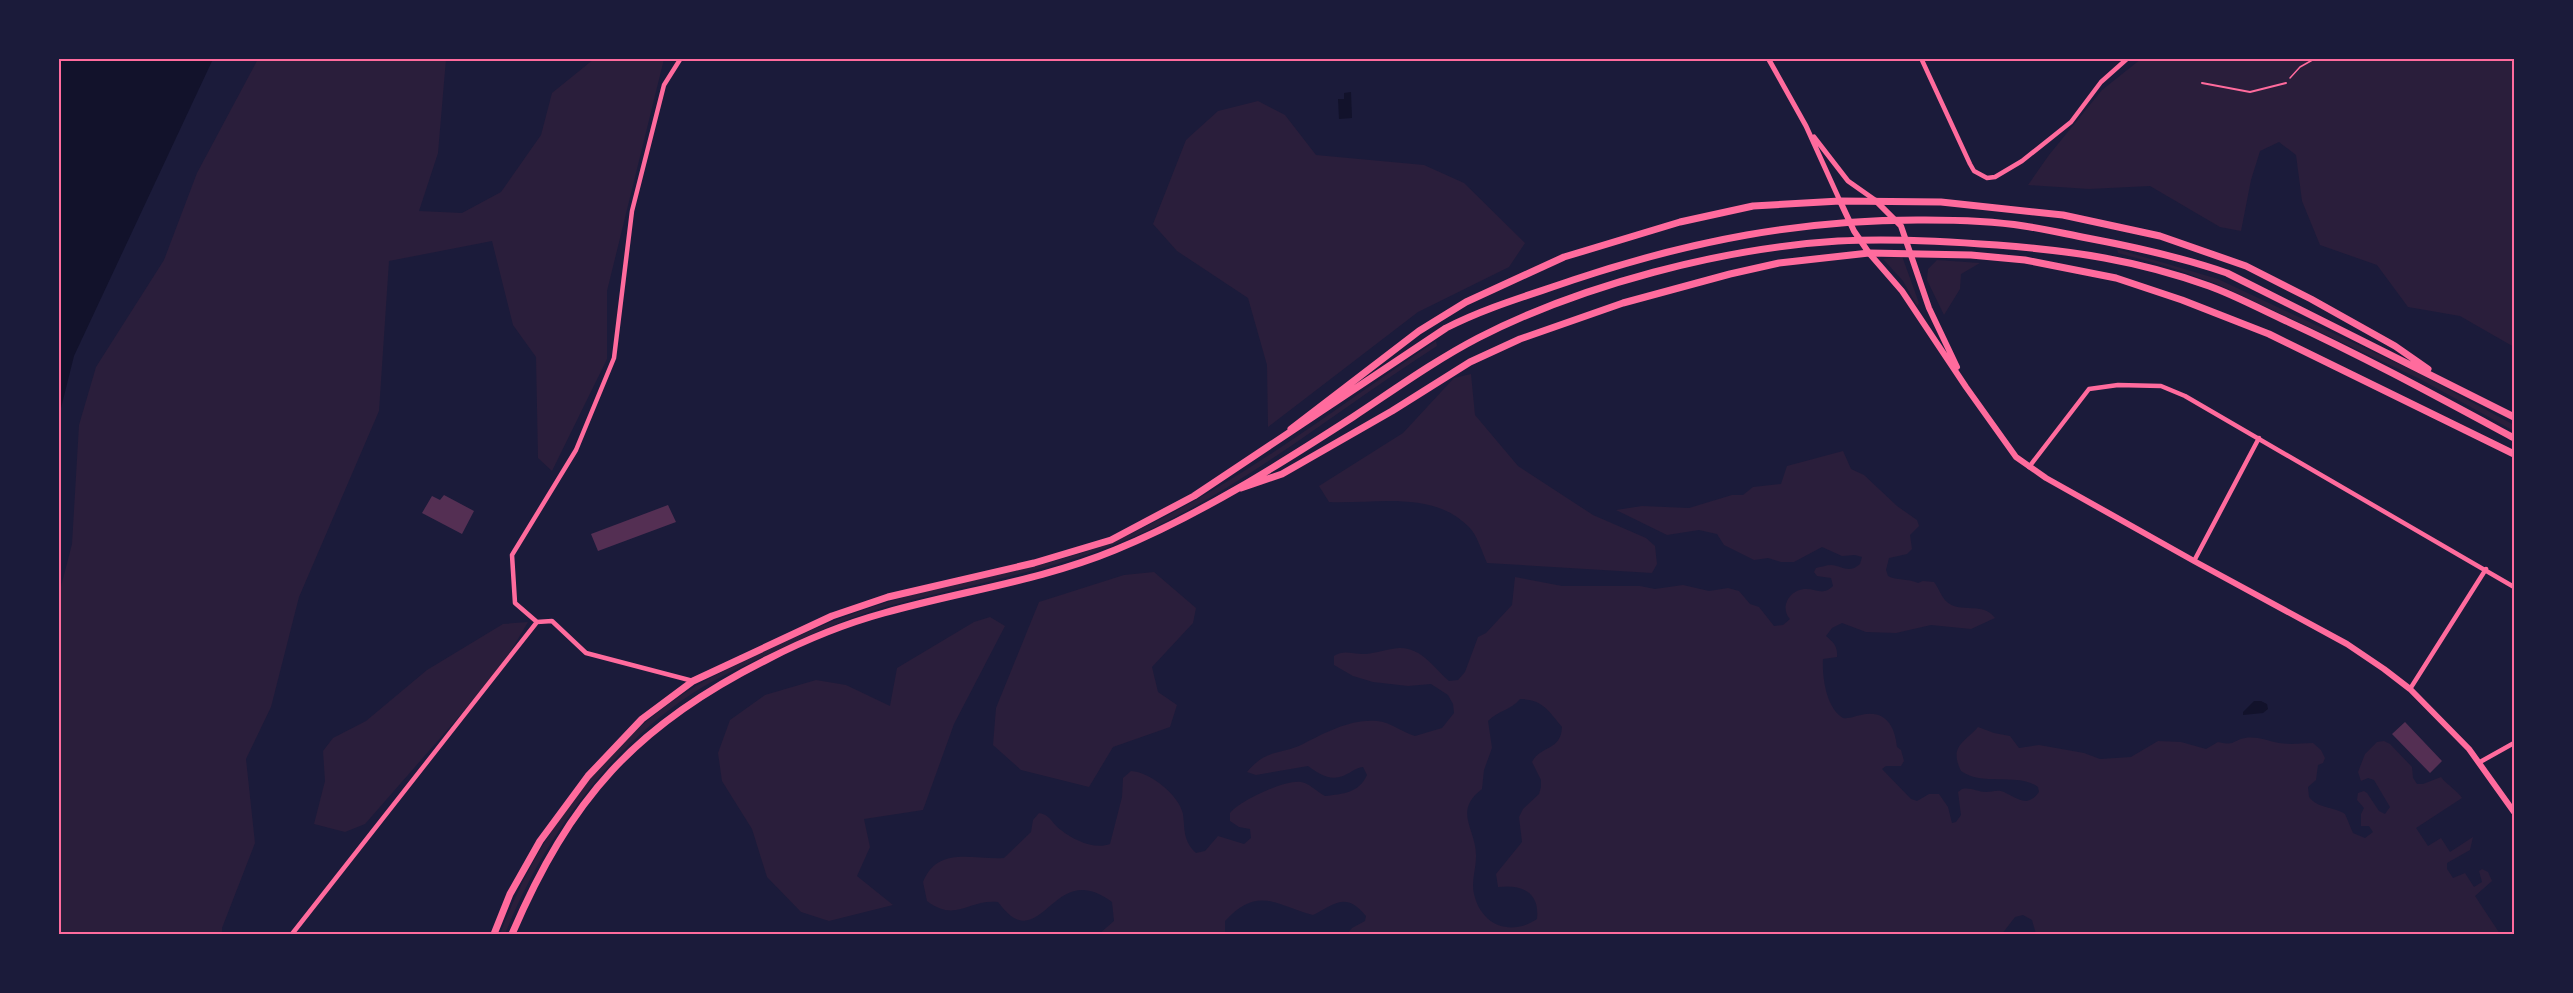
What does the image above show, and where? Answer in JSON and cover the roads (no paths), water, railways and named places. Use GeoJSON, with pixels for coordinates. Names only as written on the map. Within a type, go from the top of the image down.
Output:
{"type":"FeatureCollection","features":[{"type":"Feature","properties":{"kind":"highway"},"geometry":{"type":"LineString","coordinates":[[1270,447],[1307,414],[1419,331],[1466,302],[1564,257],[1680,222],[1753,206],[1840,201],[1941,202],[2063,215],[2160,236],[2246,267],[2311,299],[2395,346],[2445,381]]}},
{"type":"Feature","properties":{"kind":"highway"},"geometry":{"type":"LineString","coordinates":[[494,934],[510,894],[540,841],[588,776],[642,719],[693,681],[832,616],[888,597],[1034,563],[1111,540],[1194,496],[1408,353],[1467,318],[1584,276],[1665,252],[1755,232],[1834,222],[1954,220],[2023,226],[2144,248],[2227,273],[2514,417]]}},
{"type":"Feature","properties":{"kind":"highway"},"geometry":{"type":"LineString","coordinates":[[512,934],[541,870],[592,792],[629,750],[700,695],[769,658],[837,628],[884,613],[1075,565],[1145,537],[1227,493],[1352,417],[1440,359],[1521,318],[1653,272],[1771,249],[1836,241],[1958,243],[2066,251],[2117,259],[2212,287],[2312,333],[2514,438]]}},
{"type":"Feature","properties":{"kind":"highway"},"geometry":{"type":"LineString","coordinates":[[1227,493],[1282,474],[1392,411],[1454,371],[1520,339],[1623,303],[1730,274],[1779,263],[1869,253],[1911,253],[2025,260],[2127,281],[2269,334],[2514,454]]}},
{"type":"Feature","properties":{"kind":"main road"},"geometry":{"type":"LineString","coordinates":[[1875,200],[1901,226],[1929,308],[1966,387]]}},
{"type":"Feature","properties":{"kind":"main road"},"geometry":{"type":"LineString","coordinates":[[1840,201],[1854,231],[1869,253],[1902,291],[2016,457],[2029,467],[2194,561],[2347,644],[2410,689],[2480,762],[2514,812]]}},
{"type":"Feature","properties":{"kind":"street"},"geometry":{"type":"LineString","coordinates":[[681,58],[664,85],[632,211],[614,358],[576,450],[512,555],[515,603],[537,622],[552,621],[586,653],[693,681]]}},
{"type":"Feature","properties":{"kind":"street"},"geometry":{"type":"LineString","coordinates":[[1768,58],[1806,126],[1840,201]]}},
{"type":"Feature","properties":{"kind":"street"},"geometry":{"type":"LineString","coordinates":[[1921,58],[1974,171],[1987,178],[1995,177],[2022,161],[2071,122],[2101,82],[2127,58]]}},
{"type":"Feature","properties":{"kind":"street"},"geometry":{"type":"LineString","coordinates":[[1806,126],[1848,181],[1875,200]]}},
{"type":"Feature","properties":{"kind":"street"},"geometry":{"type":"LineString","coordinates":[[2029,467],[2089,389],[2118,385],[2161,386],[2185,396],[2259,438],[2514,587]]}},
{"type":"Feature","properties":{"kind":"street"},"geometry":{"type":"LineString","coordinates":[[2194,561],[2259,438]]}},
{"type":"Feature","properties":{"kind":"street"},"geometry":{"type":"LineString","coordinates":[[2410,689],[2486,569]]}},
{"type":"Feature","properties":{"kind":"street"},"geometry":{"type":"LineString","coordinates":[[292,934],[537,622]]}},
{"type":"Feature","properties":{"kind":"street"},"geometry":{"type":"LineString","coordinates":[[2480,762],[2514,743]]}},
{"type":"Feature","properties":{"kind":"lane"},"geometry":{"type":"LineString","coordinates":[[2202,83],[2250,92],[2286,83]]}}]}
